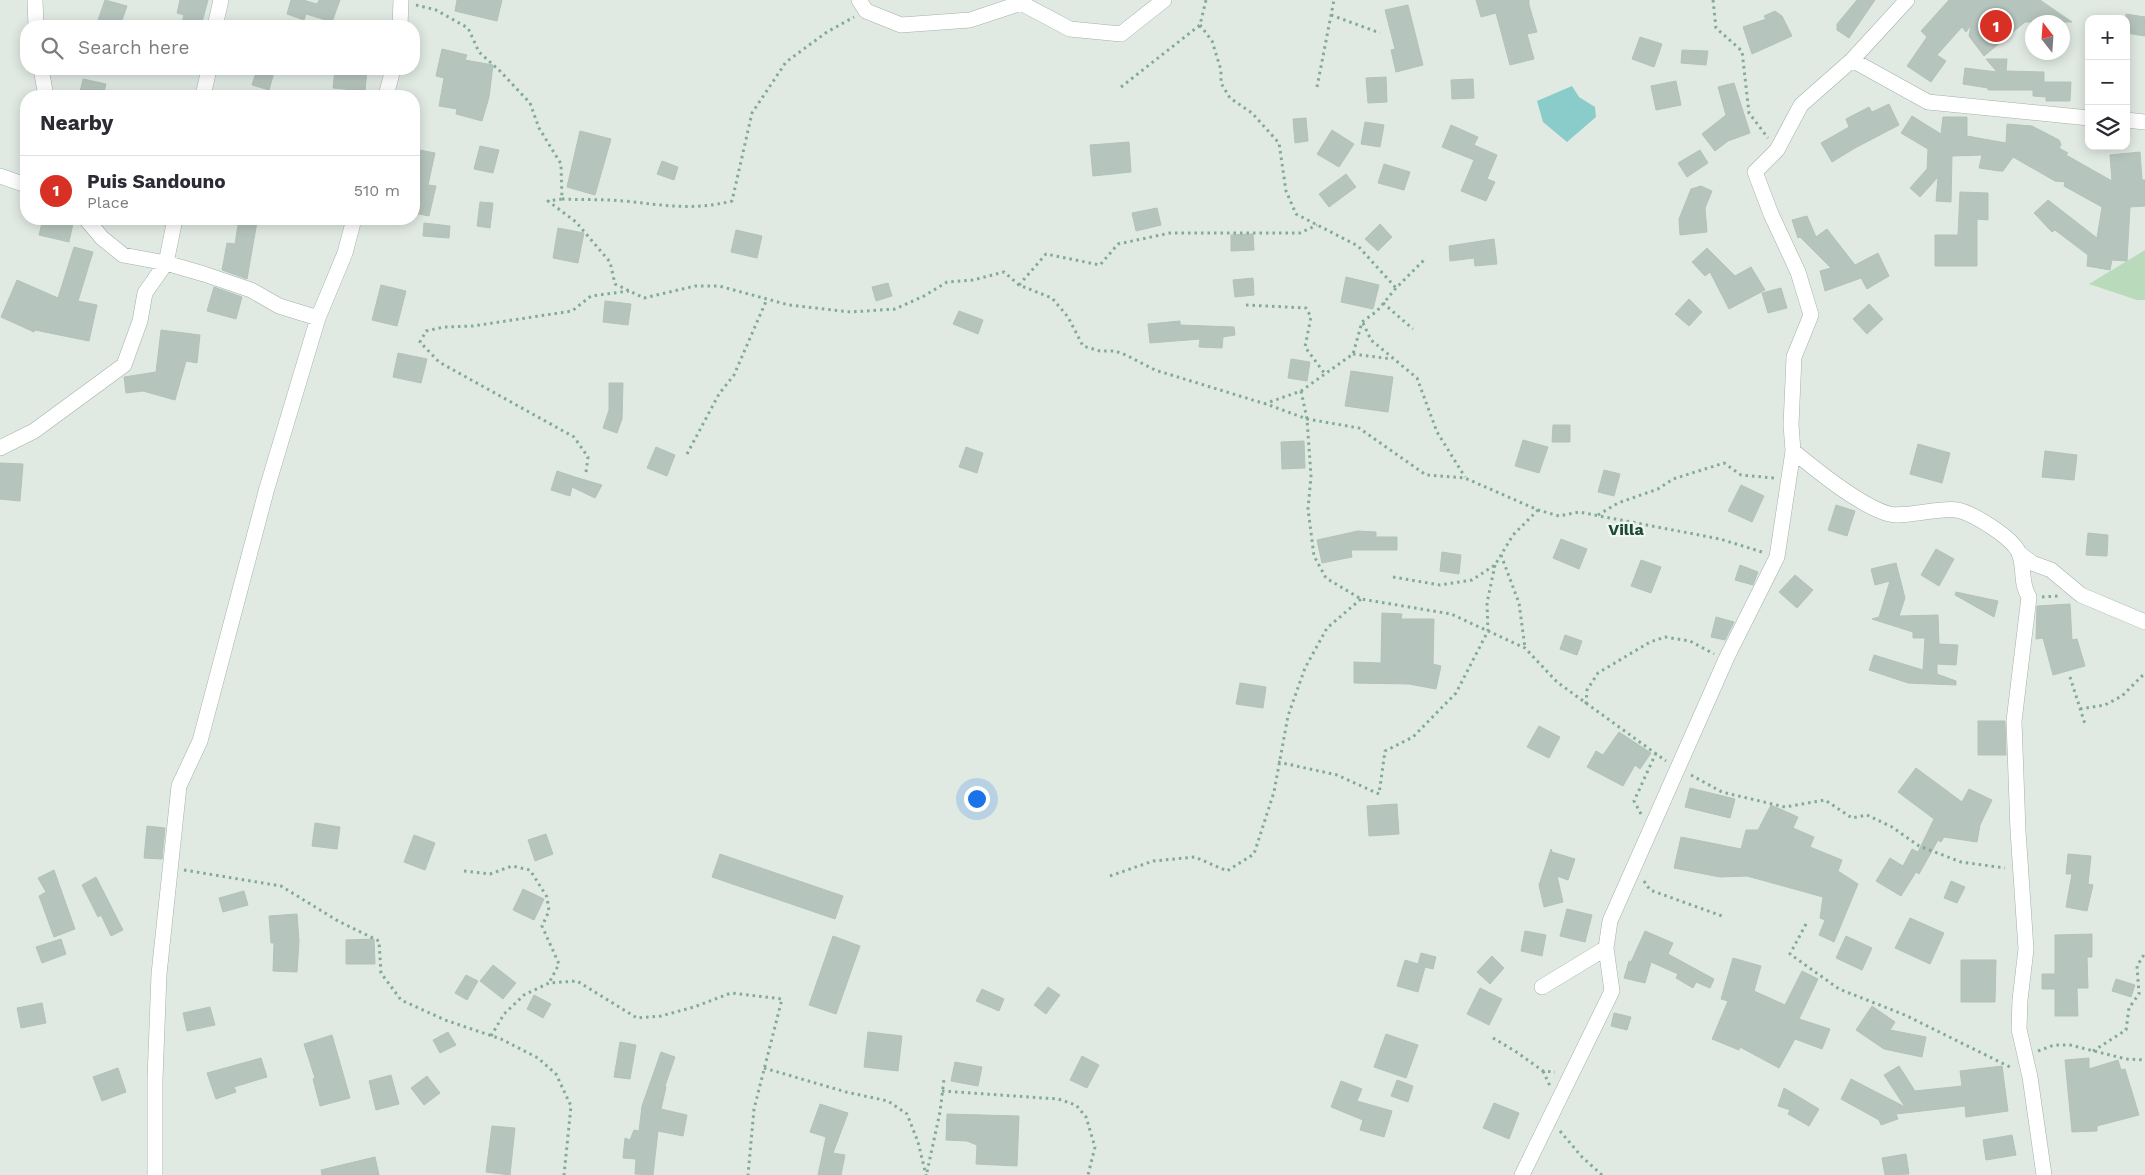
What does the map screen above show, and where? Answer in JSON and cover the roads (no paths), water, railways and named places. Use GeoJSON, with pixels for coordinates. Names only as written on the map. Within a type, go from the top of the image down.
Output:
{"type":"FeatureCollection","features":[{"type":"Feature","properties":{"kind":"street"},"geometry":{"type":"LineString","coordinates":[[35,0],[36,20]]}},
{"type":"Feature","properties":{"kind":"street"},"geometry":{"type":"LineString","coordinates":[[216,20],[221,0]]}},
{"type":"Feature","properties":{"kind":"street"},"geometry":{"type":"LineString","coordinates":[[862,6],[902,25],[970,20],[1021,4],[1070,29],[1121,34],[1164,0]]}},
{"type":"Feature","properties":{"kind":"street"},"geometry":{"type":"LineString","coordinates":[[1522,1175],[1612,991],[1606,948],[1610,921],[1676,768],[1727,657],[1777,557],[1793,451],[1791,425],[1794,357],[1810,315],[1798,272],[1771,214],[1755,172],[1777,150],[1801,105],[1852,60],[1907,0]]}},
{"type":"Feature","properties":{"kind":"street"},"geometry":{"type":"LineString","coordinates":[[400,20],[401,1]]}},
{"type":"Feature","properties":{"kind":"street"},"geometry":{"type":"LineString","coordinates":[[1852,60],[1928,102],[2085,118]]}},
{"type":"Feature","properties":{"kind":"street"},"geometry":{"type":"LineString","coordinates":[[43,75],[45,90]]}},
{"type":"Feature","properties":{"kind":"street"},"geometry":{"type":"LineString","coordinates":[[204,90],[208,75]]}},
{"type":"Feature","properties":{"kind":"street"},"geometry":{"type":"LineString","coordinates":[[388,90],[391,75]]}},
{"type":"Feature","properties":{"kind":"street"},"geometry":{"type":"LineString","coordinates":[[2130,120],[2145,122]]}},
{"type":"Feature","properties":{"kind":"street"},"geometry":{"type":"LineString","coordinates":[[0,176],[20,183]]}},
{"type":"Feature","properties":{"kind":"street"},"geometry":{"type":"LineString","coordinates":[[91,225],[102,238],[123,255],[166,263],[251,290],[279,306],[318,318]]}},
{"type":"Feature","properties":{"kind":"street"},"geometry":{"type":"LineString","coordinates":[[0,448],[34,432],[124,365],[140,321],[145,294],[166,263],[174,225]]}},
{"type":"Feature","properties":{"kind":"street"},"geometry":{"type":"LineString","coordinates":[[155,1175],[155,1088],[159,974],[179,786],[200,741],[267,488],[318,318],[344,253],[352,225]]}},
{"type":"Feature","properties":{"kind":"street"},"geometry":{"type":"LineString","coordinates":[[1793,451],[1816,470],[1858,499],[1889,514],[1958,510],[1999,530],[2019,553],[2032,563],[2051,570],[2081,594],[2145,622]]}},
{"type":"Feature","properties":{"kind":"street"},"geometry":{"type":"LineString","coordinates":[[2019,553],[2024,590],[2029,597],[2014,721],[2026,949],[2020,1000],[2019,1029],[2030,1077],[2044,1175]]}},
{"type":"Feature","properties":{"kind":"street"},"geometry":{"type":"LineString","coordinates":[[1542,987],[1606,948]]}},
{"type":"Feature","properties":{"kind":"water"},"geometry":{"type":"Polygon","coordinates":[[[1572,86],[1579,97],[1595,107],[1596,117],[1567,142],[1543,122],[1537,101],[1572,86]]]}},
{"type":"Feature","properties":{"kind":"place","name":"Puis Sandouno"},"geometry":{"type":"Point","coordinates":[1996,26]}},
{"type":"Feature","properties":{"kind":"district","name":"Villa"},"geometry":{"type":"Point","coordinates":[1626,529]}}]}
